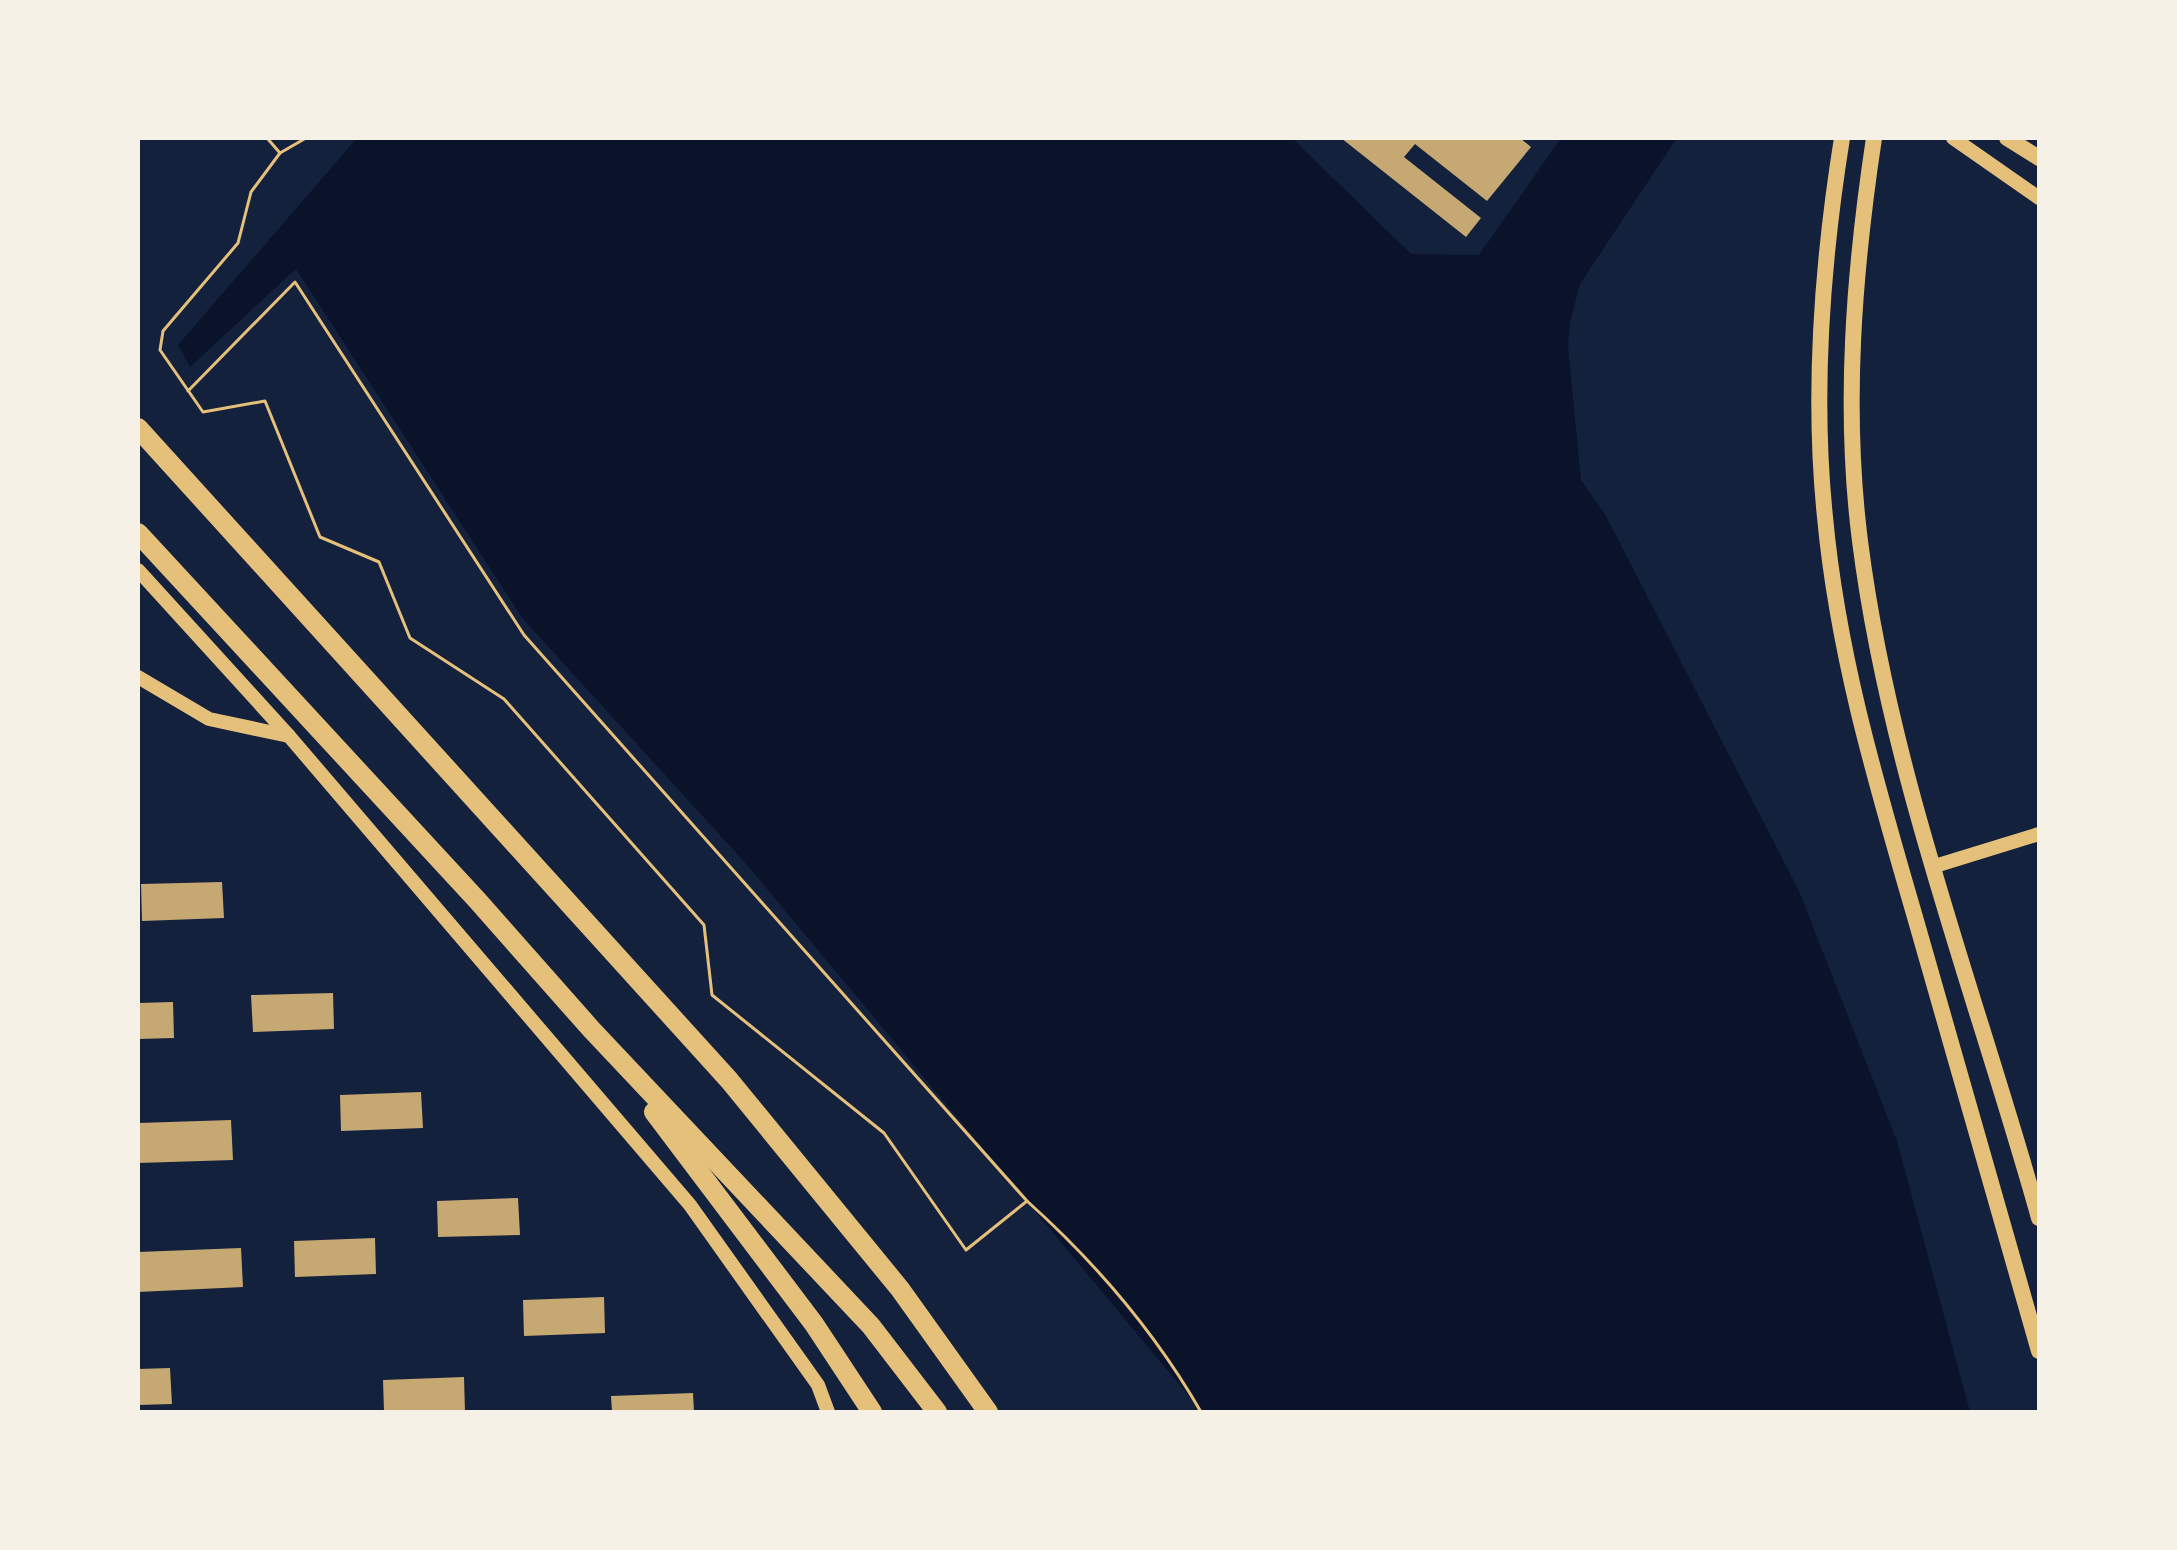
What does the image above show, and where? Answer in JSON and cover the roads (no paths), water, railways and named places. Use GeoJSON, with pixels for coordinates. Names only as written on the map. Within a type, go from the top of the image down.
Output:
{"type":"FeatureCollection","features":[{"type":"Feature","properties":{"kind":"highway"},"geometry":{"type":"LineString","coordinates":[[138,428],[729,1080],[900,1289],[988,1412]]}},
{"type":"Feature","properties":{"kind":"highway"},"geometry":{"type":"LineString","coordinates":[[138,533],[477,900],[591,1029],[871,1326],[937,1412]]}},
{"type":"Feature","properties":{"kind":"highway"},"geometry":{"type":"LineString","coordinates":[[591,1029],[814,1324],[872,1412]]}},
{"type":"Feature","properties":{"kind":"main road"},"geometry":{"type":"LineString","coordinates":[[1842,138],[1825,261],[1821,357],[1820,449],[1832,582],[1869,764],[2039,1351]]}},
{"type":"Feature","properties":{"kind":"main road"},"geometry":{"type":"LineString","coordinates":[[1874,138],[1852,336],[1859,538],[1886,694],[2039,1218]]}},
{"type":"Feature","properties":{"kind":"main road"},"geometry":{"type":"LineString","coordinates":[[2007,138],[2039,158]]}},
{"type":"Feature","properties":{"kind":"street"},"geometry":{"type":"LineString","coordinates":[[1953,138],[2039,198]]}},
{"type":"Feature","properties":{"kind":"street"},"geometry":{"type":"LineString","coordinates":[[138,570],[289,736],[690,1205],[818,1385],[828,1412]]}},
{"type":"Feature","properties":{"kind":"street"},"geometry":{"type":"LineString","coordinates":[[138,677],[209,719],[289,736]]}},
{"type":"Feature","properties":{"kind":"street"},"geometry":{"type":"LineString","coordinates":[[1935,866],[2039,834]]}},
{"type":"Feature","properties":{"kind":"water"},"geometry":{"type":"Polygon","coordinates":[[[357,138],[1292,138],[1411,254],[1479,255],[1561,138],[1677,138],[1580,284],[1570,322],[1568,346],[1581,480],[1606,516],[1799,891],[1897,1141],[1970,1412],[1202,1412],[749,867],[523,619],[296,269],[190,367],[178,345],[357,138]]]}}]}
